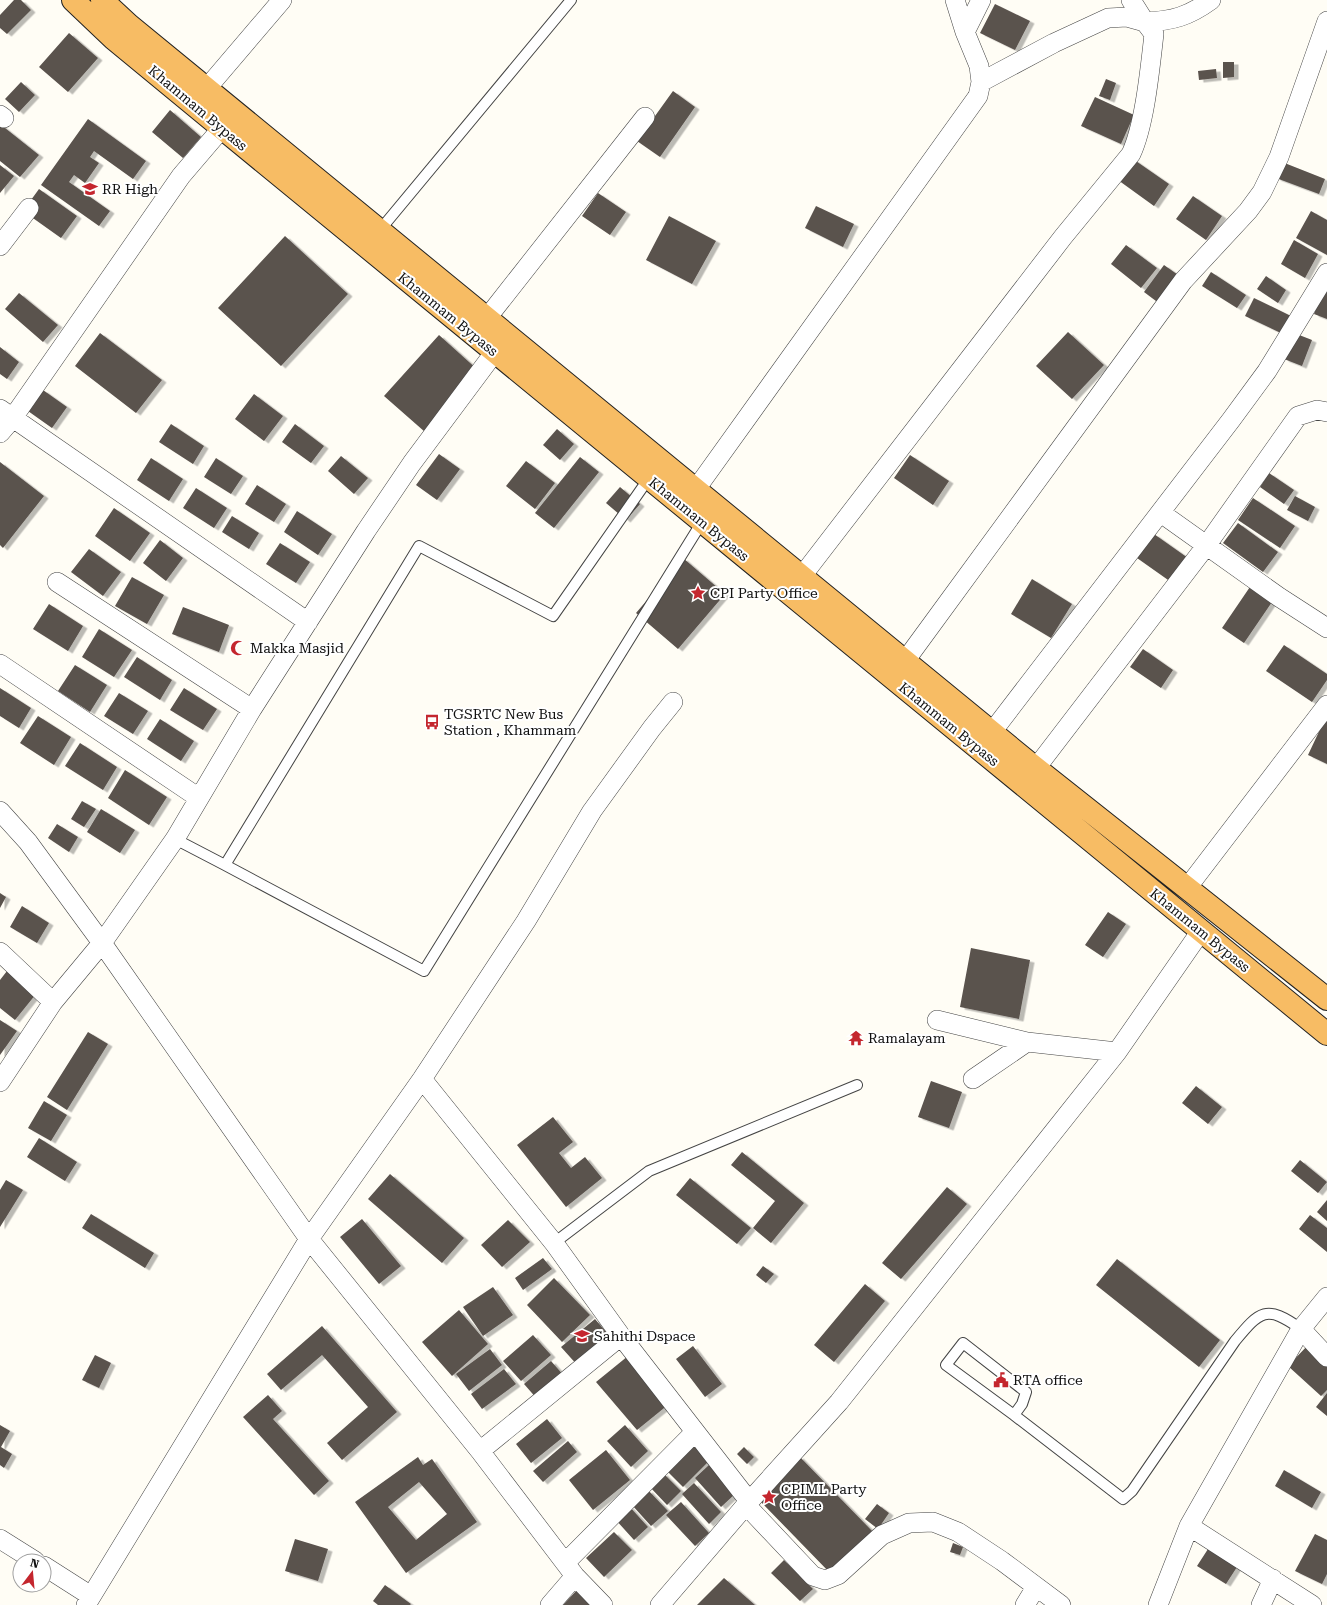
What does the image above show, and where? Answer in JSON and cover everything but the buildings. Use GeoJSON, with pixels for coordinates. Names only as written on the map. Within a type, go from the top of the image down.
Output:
{"type":"FeatureCollection","features":[{"type":"Feature","properties":{"kind":"highway","name":"Khammam Bypass"},"geometry":{"type":"LineString","coordinates":[[73,0],[114,39],[1327,1034]]}},
{"type":"Feature","properties":{"kind":"highway","name":"Khammam Bypass"},"geometry":{"type":"LineString","coordinates":[[102,0],[129,25],[1036,768],[1327,1000]]}},
{"type":"Feature","properties":{"kind":"highway"},"geometry":{"type":"LineString","coordinates":[[778,584],[797,572]]}},
{"type":"Feature","properties":{"kind":"street"},"geometry":{"type":"LineString","coordinates":[[207,88],[282,0]]}},
{"type":"Feature","properties":{"kind":"street"},"geometry":{"type":"LineString","coordinates":[[696,489],[978,96],[981,82],[979,66],[965,32],[956,0]]}},
{"type":"Feature","properties":{"kind":"street"},"geometry":{"type":"LineString","coordinates":[[965,32],[981,0]]}},
{"type":"Feature","properties":{"kind":"street"},"geometry":{"type":"LineString","coordinates":[[797,572],[1063,237],[1131,154],[1136,143],[1147,89],[1154,34],[1131,0]]}},
{"type":"Feature","properties":{"kind":"street"},"geometry":{"type":"LineString","coordinates":[[981,82],[1054,43],[1108,18],[1127,17],[1145,22],[1163,21],[1194,13],[1211,0]]}},
{"type":"Feature","properties":{"kind":"street"},"geometry":{"type":"LineString","coordinates":[[905,661],[1183,281],[1248,211],[1262,192],[1279,157],[1327,21]]}},
{"type":"Feature","properties":{"kind":"street"},"geometry":{"type":"LineString","coordinates":[[487,318],[645,117]]}},
{"type":"Feature","properties":{"kind":"street"},"geometry":{"type":"LineString","coordinates":[[222,128],[181,176],[4,420],[308,622]]}},
{"type":"Feature","properties":{"kind":"street"},"geometry":{"type":"LineString","coordinates":[[0,246],[29,208]]}},
{"type":"Feature","properties":{"kind":"street"},"geometry":{"type":"LineString","coordinates":[[992,732],[1161,513],[1267,371],[1327,273]]}},
{"type":"Feature","properties":{"kind":"street"},"geometry":{"type":"LineString","coordinates":[[0,1082],[53,1002],[102,943],[175,839],[252,709],[412,463],[496,353],[507,335]]}},
{"type":"Feature","properties":{"kind":"street"},"geometry":{"type":"LineString","coordinates":[[1036,768],[1206,546],[1298,416],[1317,410],[1327,412]]}},
{"type":"Feature","properties":{"kind":"street"},"geometry":{"type":"LineString","coordinates":[[1161,513],[1206,546],[1327,628]]}},
{"type":"Feature","properties":{"kind":"street"},"geometry":{"type":"LineString","coordinates":[[57,582],[252,709]]}},
{"type":"Feature","properties":{"kind":"street"},"geometry":{"type":"LineString","coordinates":[[0,664],[199,798]]}},
{"type":"Feature","properties":{"kind":"street"},"geometry":{"type":"LineString","coordinates":[[52,1572],[89,1600],[308,1239],[422,1079],[526,921],[592,811],[652,728],[673,702]]}},
{"type":"Feature","properties":{"kind":"street"},"geometry":{"type":"LineString","coordinates":[[1187,888],[1327,705]]}},
{"type":"Feature","properties":{"kind":"street"},"geometry":{"type":"LineString","coordinates":[[0,811],[28,842],[102,943],[308,1239],[480,1451],[570,1570],[603,1605]]}},
{"type":"Feature","properties":{"kind":"street"},"geometry":{"type":"LineString","coordinates":[[660,1605],[747,1503],[839,1402],[1117,1052],[1201,931]]}},
{"type":"Feature","properties":{"kind":"street"},"geometry":{"type":"LineString","coordinates":[[0,952],[53,1002]]}},
{"type":"Feature","properties":{"kind":"street"},"geometry":{"type":"LineString","coordinates":[[936,1020],[1027,1042],[1117,1052]]}},
{"type":"Feature","properties":{"kind":"street"},"geometry":{"type":"LineString","coordinates":[[973,1079],[1027,1042]]}},
{"type":"Feature","properties":{"kind":"street"},"geometry":{"type":"LineString","coordinates":[[422,1079],[554,1243],[620,1336],[695,1432],[747,1503],[813,1576],[825,1580],[838,1575],[882,1535],[909,1523],[933,1522],[958,1532],[1002,1561],[1061,1605]]}},
{"type":"Feature","properties":{"kind":"street"},"geometry":{"type":"LineString","coordinates":[[1158,1605],[1189,1526],[1301,1329],[1327,1297]]}},
{"type":"Feature","properties":{"kind":"street"},"geometry":{"type":"LineString","coordinates":[[1301,1329],[1327,1357]]}},
{"type":"Feature","properties":{"kind":"street"},"geometry":{"type":"LineString","coordinates":[[480,1451],[620,1336]]}},
{"type":"Feature","properties":{"kind":"street"},"geometry":{"type":"LineString","coordinates":[[550,1605],[570,1570],[695,1432]]}},
{"type":"Feature","properties":{"kind":"street"},"geometry":{"type":"LineString","coordinates":[[1189,1526],[1312,1605]]}},
{"type":"Feature","properties":{"kind":"street"},"geometry":{"type":"LineString","coordinates":[[0,1539],[22,1553]]}},
{"type":"Feature","properties":{"kind":"street"},"geometry":{"type":"LineString","coordinates":[[1261,1605],[1273,1579]]}},
{"type":"Feature","properties":{"kind":"street"},"geometry":{"type":"LineString","coordinates":[[1025,1605],[1036,1586]]}},
{"type":"Feature","properties":{"kind":"lane"},"geometry":{"type":"LineString","coordinates":[[380,230],[571,0]]}},
{"type":"Feature","properties":{"kind":"lane"},"geometry":{"type":"LineString","coordinates":[[225,865],[419,546],[553,616],[649,478]]}},
{"type":"Feature","properties":{"kind":"lane"},"geometry":{"type":"LineString","coordinates":[[175,839],[424,972],[702,522]]}},
{"type":"Feature","properties":{"kind":"lane"},"geometry":{"type":"LineString","coordinates":[[554,1243],[649,1171],[857,1085]]}},
{"type":"Feature","properties":{"kind":"lane"},"geometry":{"type":"LineString","coordinates":[[1014,1414],[1022,1404],[1026,1392],[963,1343],[946,1365],[1014,1414],[1123,1499],[1132,1491],[1235,1341],[1254,1318],[1273,1313],[1286,1319],[1301,1329]]}},
{"type":"Feature","properties":{"kind":"place","name":"RR High"},"geometry":{"type":"Point","coordinates":[90,189]}},
{"type":"Feature","properties":{"kind":"place","name":"CPI Party Office"},"geometry":{"type":"Point","coordinates":[698,593]}},
{"type":"Feature","properties":{"kind":"place","name":"Makka Masjid"},"geometry":{"type":"Point","coordinates":[238,648]}},
{"type":"Feature","properties":{"kind":"place","name":"TGSRTC New Bus Station , Khammam"},"geometry":{"type":"Point","coordinates":[432,722]}},
{"type":"Feature","properties":{"kind":"place","name":"Ramalayam"},"geometry":{"type":"Point","coordinates":[856,1038]}},
{"type":"Feature","properties":{"kind":"place","name":"Sahithi Dspace"},"geometry":{"type":"Point","coordinates":[582,1336]}},
{"type":"Feature","properties":{"kind":"place","name":"RTA office"},"geometry":{"type":"Point","coordinates":[1001,1380]}},
{"type":"Feature","properties":{"kind":"place","name":"CPIML Party Office"},"geometry":{"type":"Point","coordinates":[769,1497]}}]}
